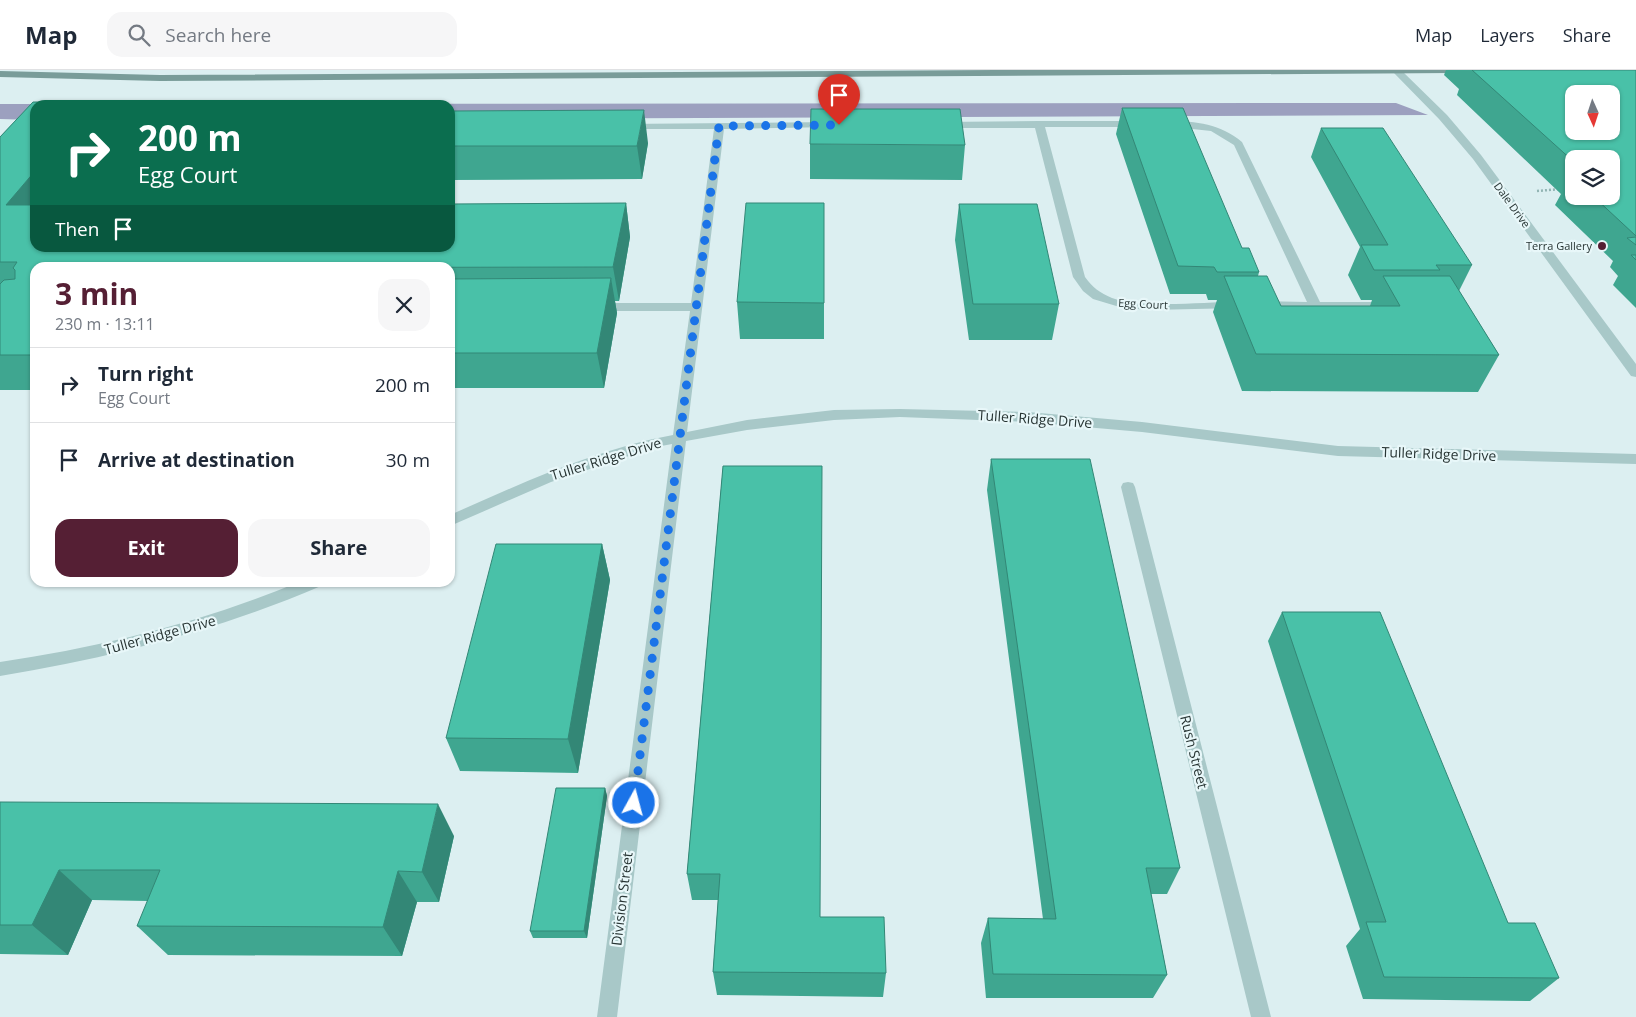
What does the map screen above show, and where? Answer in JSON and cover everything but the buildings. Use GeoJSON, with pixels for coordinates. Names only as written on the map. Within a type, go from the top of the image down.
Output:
{"type":"FeatureCollection","features":[{"type":"Feature","properties":{"kind":"street","name":"Dale Drive"},"geometry":{"type":"LineString","coordinates":[[1396,70],[1443,117],[1477,157],[1636,373]]}},
{"type":"Feature","properties":{"kind":"street"},"geometry":{"type":"LineString","coordinates":[[0,74],[179,78],[1453,70]]}},
{"type":"Feature","properties":{"kind":"street","name":"Egg Court"},"geometry":{"type":"LineString","coordinates":[[1039,124],[1080,277],[1086,287],[1097,296],[1112,302],[1138,306],[1404,306]]}},
{"type":"Feature","properties":{"kind":"street"},"geometry":{"type":"LineString","coordinates":[[929,125],[1158,124],[1204,126],[1224,133],[1238,144],[1315,305]]}},
{"type":"Feature","properties":{"kind":"street"},"geometry":{"type":"LineString","coordinates":[[619,126],[839,125]]}},
{"type":"Feature","properties":{"kind":"street","name":"Division Street"},"geometry":{"type":"LineString","coordinates":[[607,1017],[719,126]]}},
{"type":"Feature","properties":{"kind":"street"},"geometry":{"type":"LineString","coordinates":[[579,307],[697,306]]}},
{"type":"Feature","properties":{"kind":"street","name":"Tuller Ridge Drive"},"geometry":{"type":"LineString","coordinates":[[455,518],[546,478],[602,458],[681,437],[795,418],[852,414],[1028,417],[1142,427],[1338,451],[1636,459]]}},
{"type":"Feature","properties":{"kind":"street","name":"Rush Street"},"geometry":{"type":"LineString","coordinates":[[1128,487],[1261,1017]]}},
{"type":"Feature","properties":{"kind":"street","name":"Tuller Ridge Drive"},"geometry":{"type":"LineString","coordinates":[[0,669],[106,650],[176,632],[251,608],[304,587]]}},
{"type":"Feature","properties":{"kind":"path"},"geometry":{"type":"LineString","coordinates":[[1536,190],[1564,188]]}},
{"type":"Feature","properties":{"kind":"shaded area"},"geometry":{"type":"Polygon","coordinates":[[[1396,103],[1428,115],[455,119],[455,104],[1396,103]]]}},
{"type":"Feature","properties":{"kind":"shaded area"},"geometry":{"type":"Polygon","coordinates":[[[0,104],[30,104],[30,120],[0,119],[0,104]]]}},
{"type":"Feature","properties":{"kind":"place","name":"Terra Gallery"},"geometry":{"type":"Point","coordinates":[1602,246]}},
{"type":"Feature","properties":{"kind":"route"},"geometry":{"type":"LineString","coordinates":[[634,803],[719,126],[839,125]]}}]}
